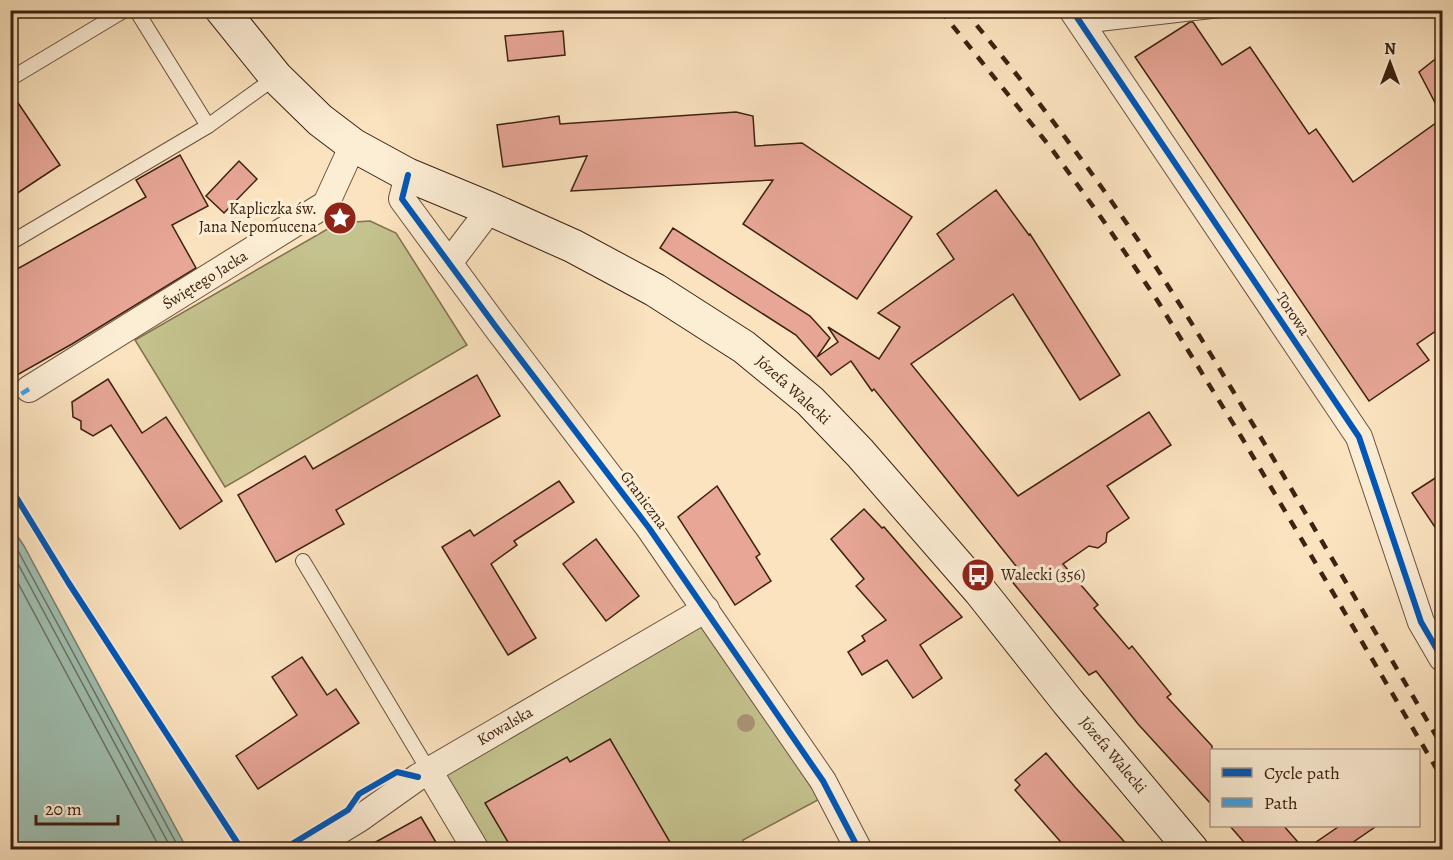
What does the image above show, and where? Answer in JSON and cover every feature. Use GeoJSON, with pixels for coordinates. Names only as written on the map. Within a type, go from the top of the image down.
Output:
{"type":"FeatureCollection","features":[{"type":"Feature","properties":{"kind":"main road","name":"Józefa Walecki"},"geometry":{"type":"LineString","coordinates":[[222,10],[276,77],[320,120],[353,145],[408,175],[573,246],[655,290],[744,347],[810,401],[860,453],[980,591],[1068,702],[1192,849]]}},
{"type":"Feature","properties":{"kind":"street","name":"Torowa"},"geometry":{"type":"LineString","coordinates":[[1077,18],[1359,437],[1421,622],[1443,658]]}},
{"type":"Feature","properties":{"kind":"street","name":"Świętego Jacka"},"geometry":{"type":"LineString","coordinates":[[29,389],[326,204],[353,145]]}},
{"type":"Feature","properties":{"kind":"street","name":"Graniczna"},"geometry":{"type":"LineString","coordinates":[[408,175],[402,199],[649,528],[706,609],[824,783],[859,849]]}},
{"type":"Feature","properties":{"kind":"street"},"geometry":{"type":"LineString","coordinates":[[449,263],[490,209]]}},
{"type":"Feature","properties":{"kind":"street","name":"Kowalska"},"geometry":{"type":"LineString","coordinates":[[308,849],[359,819],[429,771],[706,609]]}},
{"type":"Feature","properties":{"kind":"street"},"geometry":{"type":"LineString","coordinates":[[429,771],[476,849]]}},
{"type":"Feature","properties":{"kind":"lane"},"geometry":{"type":"LineString","coordinates":[[10,79],[124,10]]}},
{"type":"Feature","properties":{"kind":"lane"},"geometry":{"type":"LineString","coordinates":[[136,10],[208,126]]}},
{"type":"Feature","properties":{"kind":"lane"},"geometry":{"type":"LineString","coordinates":[[1077,18],[1220,10]]}},
{"type":"Feature","properties":{"kind":"lane"},"geometry":{"type":"LineString","coordinates":[[10,243],[208,126],[276,77]]}},
{"type":"Feature","properties":{"kind":"lane"},"geometry":{"type":"LineString","coordinates":[[303,561],[429,771]]}},
{"type":"Feature","properties":{"kind":"shaded area"},"geometry":{"type":"Polygon","coordinates":[[[370,221],[396,233],[467,345],[225,487],[135,340],[338,223],[370,221]]]}},
{"type":"Feature","properties":{"kind":"shaded area"},"geometry":{"type":"Polygon","coordinates":[[[706,609],[829,794],[743,840],[744,849],[476,849],[429,771],[706,609]]]}},
{"type":"Feature","properties":{"kind":"water"},"geometry":{"type":"Polygon","coordinates":[[[10,525],[24,546],[187,849],[11,849],[10,525]]]}},
{"type":"Feature","properties":{"kind":"building"},"geometry":{"type":"Polygon","coordinates":[[[1193,22],[1222,65],[1250,47],[1309,134],[1316,129],[1353,182],[1443,118],[1443,326],[1417,344],[1429,360],[1369,401],[1135,57],[1193,22]]]}},
{"type":"Feature","properties":{"kind":"building"},"geometry":{"type":"Polygon","coordinates":[[[563,31],[565,55],[508,61],[505,36],[563,31]]]}},
{"type":"Feature","properties":{"kind":"building"},"geometry":{"type":"Polygon","coordinates":[[[1443,53],[1443,118],[1419,72],[1443,53]]]}},
{"type":"Feature","properties":{"kind":"building"},"geometry":{"type":"Polygon","coordinates":[[[10,91],[60,165],[10,198],[10,91]]]}},
{"type":"Feature","properties":{"kind":"building"},"geometry":{"type":"Polygon","coordinates":[[[736,112],[753,116],[755,146],[802,143],[912,217],[857,299],[743,224],[773,180],[571,191],[587,156],[503,167],[497,125],[559,116],[560,124],[736,112]]]}},
{"type":"Feature","properties":{"kind":"building"},"geometry":{"type":"Polygon","coordinates":[[[180,155],[208,206],[172,225],[196,268],[10,379],[10,273],[146,197],[136,180],[180,155]]]}},
{"type":"Feature","properties":{"kind":"building"},"geometry":{"type":"Polygon","coordinates":[[[239,161],[257,179],[224,213],[206,196],[239,161]]]}},
{"type":"Feature","properties":{"kind":"building"},"geometry":{"type":"Polygon","coordinates":[[[996,190],[1030,234],[1120,375],[1080,400],[1013,294],[911,364],[1018,496],[1149,412],[1171,445],[1107,486],[1129,518],[1107,533],[1106,542],[1098,548],[1089,546],[1063,564],[1098,605],[1094,608],[1129,649],[1132,646],[1171,694],[1167,697],[1212,746],[1210,749],[1210,803],[1138,724],[1096,671],[1089,675],[1005,573],[1016,566],[874,389],[872,391],[851,361],[831,375],[796,335],[660,248],[673,228],[810,316],[830,338],[817,357],[838,342],[828,327],[879,359],[900,327],[878,313],[954,259],[937,234],[996,190]]]}},
{"type":"Feature","properties":{"kind":"building"},"geometry":{"type":"Polygon","coordinates":[[[477,375],[500,416],[336,510],[344,524],[276,562],[238,495],[305,456],[313,469],[477,375]]]}},
{"type":"Feature","properties":{"kind":"building"},"geometry":{"type":"Polygon","coordinates":[[[108,379],[142,433],[166,417],[222,501],[180,529],[111,425],[93,436],[81,429],[81,421],[73,417],[72,402],[108,379]]]}},
{"type":"Feature","properties":{"kind":"building"},"geometry":{"type":"Polygon","coordinates":[[[1443,473],[1443,539],[1412,493],[1443,473]]]}},
{"type":"Feature","properties":{"kind":"building"},"geometry":{"type":"Polygon","coordinates":[[[559,481],[574,502],[514,541],[517,545],[491,564],[536,638],[508,655],[442,547],[470,530],[474,536],[559,481]]]}},
{"type":"Feature","properties":{"kind":"building"},"geometry":{"type":"Polygon","coordinates":[[[717,486],[760,554],[756,557],[771,581],[735,605],[678,517],[717,486]]]}},
{"type":"Feature","properties":{"kind":"building"},"geometry":{"type":"Polygon","coordinates":[[[864,509],[882,528],[884,527],[962,617],[920,645],[942,678],[913,698],[887,660],[862,675],[848,652],[865,641],[862,636],[886,620],[856,586],[864,579],[831,539],[864,509]]]}},
{"type":"Feature","properties":{"kind":"building"},"geometry":{"type":"Polygon","coordinates":[[[596,539],[639,596],[606,621],[563,564],[596,539]]]}},
{"type":"Feature","properties":{"kind":"building"},"geometry":{"type":"Polygon","coordinates":[[[302,657],[327,695],[336,689],[359,723],[258,789],[236,756],[297,715],[272,677],[302,657]]]}},
{"type":"Feature","properties":{"kind":"building"},"geometry":{"type":"Polygon","coordinates":[[[610,739],[674,849],[512,849],[485,803],[567,757],[570,762],[610,739]]]}},
{"type":"Feature","properties":{"kind":"building"},"geometry":{"type":"Polygon","coordinates":[[[1046,753],[1131,849],[1067,849],[1015,790],[1020,785],[1015,780],[1046,753]]]}},
{"type":"Feature","properties":{"kind":"building"},"geometry":{"type":"Polygon","coordinates":[[[421,817],[440,849],[363,849],[421,817]]]}},
{"type":"Feature","properties":{"kind":"building"},"geometry":{"type":"Polygon","coordinates":[[[1231,827],[1285,827],[1304,849],[1250,849],[1231,827]]]}},
{"type":"Feature","properties":{"kind":"building"},"geometry":{"type":"Polygon","coordinates":[[[1338,827],[1375,827],[1343,849],[1306,849],[1338,827]]]}},
{"type":"Feature","properties":{"kind":"railway"},"geometry":{"type":"LineString","coordinates":[[940,10],[1051,148],[1157,300],[1242,438],[1442,778]]}},
{"type":"Feature","properties":{"kind":"railway"},"geometry":{"type":"LineString","coordinates":[[964,10],[1064,136],[1121,215],[1163,279],[1282,473],[1442,746]]}},
{"type":"Feature","properties":{"kind":"marked path"},"geometry":{"type":"LineString","coordinates":[[10,401],[29,389]]}},
{"type":"Feature","properties":{"kind":"cycle path"},"geometry":{"type":"LineString","coordinates":[[1072,10],[1359,437],[1421,622],[1442,658]]}},
{"type":"Feature","properties":{"kind":"cycle path"},"geometry":{"type":"LineString","coordinates":[[408,175],[402,199],[649,528],[823,781],[859,850]]}},
{"type":"Feature","properties":{"kind":"cycle path"},"geometry":{"type":"LineString","coordinates":[[10,487],[68,582],[242,850]]}},
{"type":"Feature","properties":{"kind":"cycle path"},"geometry":{"type":"LineString","coordinates":[[282,850],[348,810],[359,794],[397,772],[418,777]]}},
{"type":"Feature","properties":{"kind":"place","name":"Kapliczka św. Jana Nepomucena"},"geometry":{"type":"Point","coordinates":[340,218]}},
{"type":"Feature","properties":{"kind":"place","name":"Walecki (356)"},"geometry":{"type":"Point","coordinates":[978,575]}}]}
